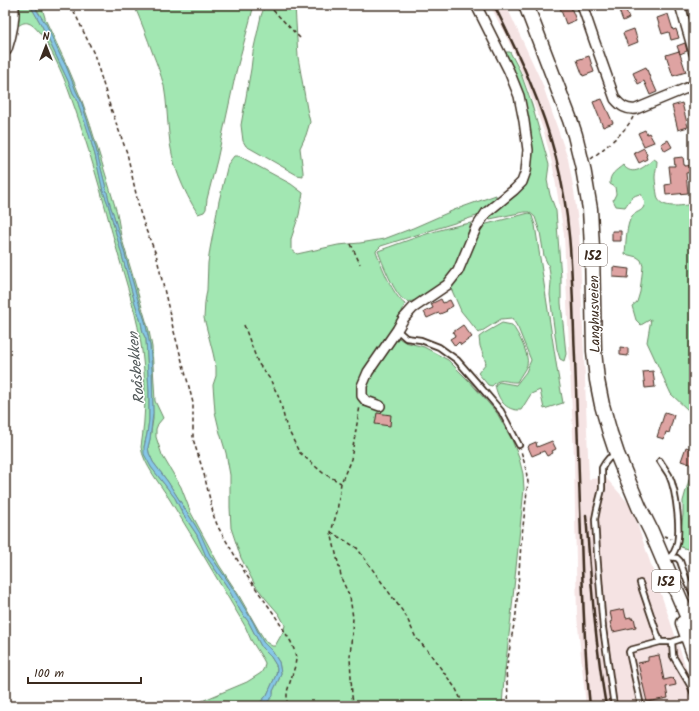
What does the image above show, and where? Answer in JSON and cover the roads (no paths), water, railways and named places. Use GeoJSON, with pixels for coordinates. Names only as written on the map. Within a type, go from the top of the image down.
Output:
{"type":"FeatureCollection","features":[{"type":"Feature","properties":{"kind":"main road"},"geometry":{"type":"LineString","coordinates":[[5,49],[12,24],[12,5]]}},
{"type":"Feature","properties":{"kind":"main road","name":"Langhusveien"},"geometry":{"type":"LineString","coordinates":[[526,5],[570,120],[583,168],[592,228],[593,326],[596,372],[605,419],[617,454],[639,507],[664,559],[692,634],[694,654]]}},
{"type":"Feature","properties":{"kind":"street"},"geometry":{"type":"LineString","coordinates":[[380,406],[366,401],[362,396],[362,386],[368,372],[404,318],[413,308],[447,285],[458,271],[476,228],[486,213],[522,182],[526,171],[528,150],[524,121],[518,96],[509,72],[476,5]]}},
{"type":"Feature","properties":{"kind":"street"},"geometry":{"type":"LineString","coordinates":[[582,5],[615,99],[620,106],[636,109],[693,85]]}},
{"type":"Feature","properties":{"kind":"street"},"geometry":{"type":"LineString","coordinates":[[680,5],[694,53]]}},
{"type":"Feature","properties":{"kind":"lane"},"geometry":{"type":"LineString","coordinates":[[693,85],[694,99]]}},
{"type":"Feature","properties":{"kind":"lane"},"geometry":{"type":"LineString","coordinates":[[397,330],[406,338],[421,340],[439,347],[457,360],[501,411],[519,445]]}},
{"type":"Feature","properties":{"kind":"lane"},"geometry":{"type":"LineString","coordinates":[[614,706],[603,628],[595,519],[602,489],[602,468],[609,458],[617,454]]}},
{"type":"Feature","properties":{"kind":"lane"},"geometry":{"type":"LineString","coordinates":[[660,461],[672,483],[678,523],[675,552],[664,559]]}},
{"type":"Feature","properties":{"kind":"lane"},"geometry":{"type":"LineString","coordinates":[[664,559],[677,558],[680,561],[694,596]]}},
{"type":"Feature","properties":{"kind":"lane"},"geometry":{"type":"LineString","coordinates":[[640,583],[660,642]]}},
{"type":"Feature","properties":{"kind":"lane"},"geometry":{"type":"LineString","coordinates":[[641,706],[629,652],[630,650],[660,642],[672,642],[692,634]]}},
{"type":"Feature","properties":{"kind":"lane"},"geometry":{"type":"LineString","coordinates":[[672,642],[673,656],[694,694]]}},
{"type":"Feature","properties":{"kind":"water"},"geometry":{"type":"Polygon","coordinates":[[[30,5],[35,5],[37,11],[46,24],[81,101],[145,321],[150,346],[152,371],[153,413],[148,447],[149,453],[153,462],[168,482],[195,525],[210,555],[230,584],[263,642],[272,651],[279,662],[281,673],[279,679],[273,691],[273,696],[264,706],[257,706],[267,695],[276,675],[276,665],[271,657],[262,648],[248,621],[206,556],[197,535],[183,514],[175,498],[151,467],[144,454],[149,420],[146,339],[143,333],[108,204],[103,191],[95,155],[77,99],[42,26],[30,5]]]}},
{"type":"Feature","properties":{"kind":"railway"},"geometry":{"type":"LineString","coordinates":[[494,5],[521,61],[544,118],[556,158],[566,207],[571,257],[584,622],[590,706]]}},
{"type":"Feature","properties":{"kind":"railway"},"geometry":{"type":"LineString","coordinates":[[586,515],[596,635],[606,706]]}},
{"type":"Feature","properties":{"kind":"water label","name":"Roåsbekken"},"geometry":{"type":"Point","coordinates":[136,368]}}]}
